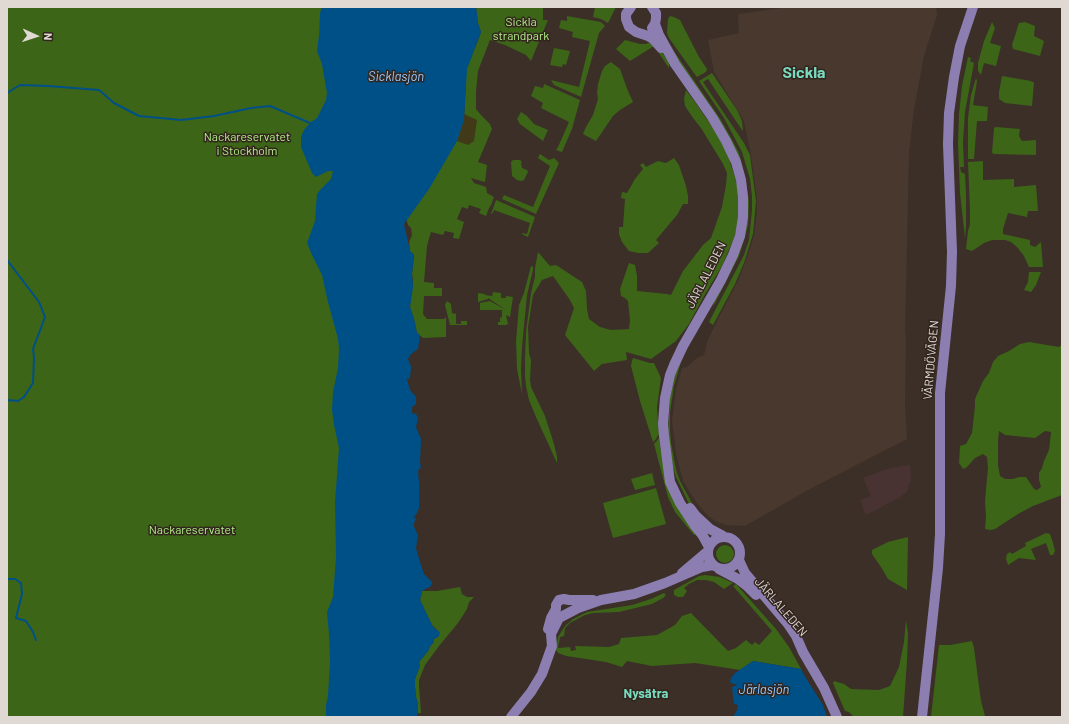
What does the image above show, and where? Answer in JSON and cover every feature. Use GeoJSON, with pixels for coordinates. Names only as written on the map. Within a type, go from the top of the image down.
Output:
{"type":"FeatureCollection","features":[{"type":"Feature","properties":{"kind":"main road","name":"JÄRLALEDEN"},"geometry":{"type":"LineString","coordinates":[[652,7],[656,13],[655,24],[659,35],[675,64],[712,117],[726,141],[736,162],[741,180],[743,198],[743,217],[740,236],[733,255],[721,280],[683,346],[670,374],[665,398],[663,424],[670,482],[680,503],[703,536],[708,549]]}},
{"type":"Feature","properties":{"kind":"main road","name":"VÄRMDÖVÄGEN"},"geometry":{"type":"LineString","coordinates":[[922,717],[938,568],[940,534],[940,393],[951,286],[952,252],[948,144],[949,113],[960,46],[973,7]]}},
{"type":"Feature","properties":{"kind":"main road","name":"JÄRLALEDEN"},"geometry":{"type":"LineString","coordinates":[[629,8],[626,14],[627,23],[632,30],[653,39],[675,64]]}},
{"type":"Feature","properties":{"kind":"main road"},"geometry":{"type":"LineString","coordinates":[[640,33],[652,29],[655,24]]}},
{"type":"Feature","properties":{"kind":"main road","name":"JÄRLALEDEN"},"geometry":{"type":"LineString","coordinates":[[668,462],[675,481],[688,506],[702,523],[723,536]]}},
{"type":"Feature","properties":{"kind":"main road"},"geometry":{"type":"LineString","coordinates":[[511,717],[542,674],[552,646],[551,634],[559,618],[578,608],[601,600],[634,594],[665,584],[702,567],[716,567],[724,570],[730,568],[736,565],[739,560],[740,548],[734,540],[729,537],[723,536],[714,540],[708,549],[674,579]]}},
{"type":"Feature","properties":{"kind":"main road"},"geometry":{"type":"LineString","coordinates":[[708,549],[710,561],[716,567]]}},
{"type":"Feature","properties":{"kind":"main road","name":"JÄRLALEDEN"},"geometry":{"type":"LineString","coordinates":[[739,560],[745,573],[788,624],[796,636],[802,652]]}},
{"type":"Feature","properties":{"kind":"main road","name":"JÄRLALEDEN"},"geometry":{"type":"LineString","coordinates":[[716,567],[738,579],[764,603],[802,652],[824,688],[837,717]]}},
{"type":"Feature","properties":{"kind":"main road"},"geometry":{"type":"LineString","coordinates":[[549,657],[546,636],[551,618],[559,600],[601,600]]}},
{"type":"Feature","properties":{"kind":"main road"},"geometry":{"type":"LineString","coordinates":[[568,614],[572,607],[569,600]]}},
{"type":"Feature","properties":{"kind":"main road"},"geometry":{"type":"LineString","coordinates":[[556,609],[560,614],[568,614]]}},
{"type":"Feature","properties":{"kind":"shaded area"},"geometry":{"type":"Polygon","coordinates":[[[784,7],[936,7],[937,15],[924,56],[914,109],[909,153],[905,333],[905,404],[907,439],[810,489],[745,526],[726,525],[715,521],[708,516],[696,502],[683,481],[676,454],[672,421],[676,389],[682,368],[687,367],[697,358],[704,355],[707,342],[738,281],[745,263],[754,236],[757,209],[751,155],[744,121],[714,72],[708,40],[739,33],[738,14],[784,7]]]}},
{"type":"Feature","properties":{"kind":"shaded area"},"geometry":{"type":"Polygon","coordinates":[[[910,465],[911,482],[909,483],[908,491],[899,498],[866,515],[860,500],[871,496],[863,478],[887,469],[910,465]]]}},
{"type":"Feature","properties":{"kind":"green space","name":"Nackareservatet"},"geometry":{"type":"Polygon","coordinates":[[[7,7],[410,7],[366,717],[7,717],[7,7]]]}},
{"type":"Feature","properties":{"kind":"green space","name":"Sickla strandpark"},"geometry":{"type":"Polygon","coordinates":[[[476,7],[543,7],[543,20],[548,20],[531,61],[526,55],[490,40],[478,71],[476,92],[476,109],[490,124],[492,129],[478,162],[487,165],[485,182],[471,178],[474,183],[486,187],[487,193],[494,197],[486,216],[479,213],[481,209],[469,205],[468,209],[462,207],[457,219],[464,222],[459,239],[453,238],[454,233],[445,231],[443,235],[431,232],[427,246],[424,282],[434,283],[434,288],[442,288],[442,296],[424,296],[423,314],[427,319],[444,319],[446,317],[446,337],[423,338],[417,333],[410,307],[414,255],[410,251],[409,242],[412,235],[411,228],[408,225],[406,218],[464,120],[466,78],[457,86],[471,58],[481,32],[476,7]]]}},
{"type":"Feature","properties":{"kind":"green space"},"geometry":{"type":"Polygon","coordinates":[[[595,7],[616,7],[608,23],[593,17],[595,7]]]}},
{"type":"Feature","properties":{"kind":"green space"},"geometry":{"type":"Polygon","coordinates":[[[567,16],[601,22],[605,26],[599,33],[581,97],[554,85],[551,80],[579,87],[590,41],[572,37],[573,32],[559,28],[561,20],[567,21],[567,16]]]}},
{"type":"Feature","properties":{"kind":"green space"},"geometry":{"type":"Polygon","coordinates":[[[670,16],[680,20],[699,57],[707,69],[706,72],[697,77],[669,38],[667,33],[668,19],[670,16]]]}},
{"type":"Feature","properties":{"kind":"green space"},"geometry":{"type":"Polygon","coordinates":[[[992,22],[995,28],[990,43],[1001,46],[996,66],[984,63],[981,75],[978,71],[978,63],[984,41],[992,22]]]}},
{"type":"Feature","properties":{"kind":"green space"},"geometry":{"type":"Polygon","coordinates":[[[1025,22],[1035,26],[1034,36],[1044,41],[1040,56],[1013,49],[1012,45],[1019,23],[1025,22]]]}},
{"type":"Feature","properties":{"kind":"green space"},"geometry":{"type":"Polygon","coordinates":[[[665,38],[721,120],[739,153],[745,176],[749,202],[748,225],[739,256],[713,306],[714,301],[736,259],[745,185],[665,38]]]}},
{"type":"Feature","properties":{"kind":"green space"},"geometry":{"type":"Polygon","coordinates":[[[625,40],[640,44],[653,43],[662,52],[669,63],[669,68],[654,46],[630,61],[616,49],[625,40]]]}},
{"type":"Feature","properties":{"kind":"green space"},"geometry":{"type":"Polygon","coordinates":[[[554,48],[570,51],[566,65],[563,64],[562,67],[550,65],[554,48]]]}},
{"type":"Feature","properties":{"kind":"green space"},"geometry":{"type":"Polygon","coordinates":[[[968,57],[971,58],[970,61],[974,63],[965,112],[963,142],[964,167],[960,167],[961,172],[965,174],[965,238],[960,193],[958,144],[962,86],[968,57]]]}},
{"type":"Feature","properties":{"kind":"green space"},"geometry":{"type":"Polygon","coordinates":[[[611,62],[620,69],[633,102],[613,116],[596,141],[583,134],[593,115],[598,99],[598,84],[602,71],[605,66],[611,62]]]}},
{"type":"Feature","properties":{"kind":"green space"},"geometry":{"type":"Polygon","coordinates":[[[712,73],[737,110],[742,121],[743,131],[708,79],[703,82],[744,143],[750,155],[756,201],[753,234],[744,263],[735,284],[713,325],[709,322],[744,255],[749,240],[752,196],[750,179],[742,152],[724,118],[699,81],[712,73]]]}},
{"type":"Feature","properties":{"kind":"green space"},"geometry":{"type":"Polygon","coordinates":[[[1002,76],[1034,82],[1032,106],[1005,103],[999,99],[1002,76]]]}},
{"type":"Feature","properties":{"kind":"green space"},"geometry":{"type":"Polygon","coordinates":[[[976,78],[977,81],[973,105],[988,107],[987,121],[977,121],[974,159],[968,159],[968,118],[971,95],[976,78]]]}},
{"type":"Feature","properties":{"kind":"green space"},"geometry":{"type":"Polygon","coordinates":[[[544,84],[580,100],[572,129],[562,152],[556,150],[569,122],[541,108],[543,103],[531,96],[535,86],[543,88],[544,84]]]}},
{"type":"Feature","properties":{"kind":"green space"},"geometry":{"type":"Polygon","coordinates":[[[686,90],[724,144],[734,174],[739,192],[739,220],[734,238],[722,266],[689,324],[676,341],[651,359],[626,352],[627,360],[602,364],[594,371],[565,335],[574,308],[570,300],[553,276],[542,280],[533,295],[528,327],[529,353],[531,360],[530,380],[531,387],[545,416],[554,444],[557,463],[529,400],[525,377],[526,332],[538,252],[550,266],[556,265],[582,282],[586,291],[589,319],[600,327],[611,330],[629,329],[630,320],[628,301],[621,296],[620,289],[629,263],[635,265],[637,291],[671,295],[683,271],[703,245],[711,238],[722,207],[727,173],[701,128],[685,106],[684,99],[686,90]]]}},
{"type":"Feature","properties":{"kind":"green space"},"geometry":{"type":"Polygon","coordinates":[[[521,112],[534,124],[548,130],[543,141],[520,124],[517,119],[521,112]]]}},
{"type":"Feature","properties":{"kind":"green space"},"geometry":{"type":"Polygon","coordinates":[[[994,128],[1020,129],[1019,136],[1022,141],[1036,140],[1036,155],[992,153],[994,128]]]}},
{"type":"Feature","properties":{"kind":"green space"},"geometry":{"type":"Polygon","coordinates":[[[540,154],[549,160],[554,158],[559,163],[536,214],[502,199],[504,195],[533,207],[550,166],[538,158],[540,154]]]}},
{"type":"Feature","properties":{"kind":"green space"},"geometry":{"type":"Polygon","coordinates":[[[674,158],[679,165],[686,186],[688,204],[683,204],[677,215],[656,240],[659,243],[648,253],[629,251],[622,242],[619,234],[619,227],[623,227],[625,199],[621,198],[622,192],[627,193],[643,169],[640,165],[643,163],[646,167],[658,161],[666,163],[674,158]]]}},
{"type":"Feature","properties":{"kind":"green space"},"geometry":{"type":"Polygon","coordinates":[[[513,160],[520,160],[522,162],[522,168],[527,170],[528,172],[524,180],[517,180],[512,176],[511,162],[513,160]]]}},
{"type":"Feature","properties":{"kind":"green space"},"geometry":{"type":"Polygon","coordinates":[[[983,161],[983,180],[1014,179],[1014,187],[1036,185],[1038,211],[1028,211],[1027,217],[1008,213],[1003,234],[1030,240],[1030,245],[1035,247],[1041,242],[1043,267],[1029,267],[1024,256],[1017,247],[1011,242],[1005,240],[992,240],[984,243],[972,251],[966,249],[970,224],[968,162],[983,161]]]}},
{"type":"Feature","properties":{"kind":"green space"},"geometry":{"type":"Polygon","coordinates":[[[496,200],[535,217],[528,237],[522,233],[527,234],[530,223],[494,210],[491,214],[496,200]]]}},
{"type":"Feature","properties":{"kind":"green space"},"geometry":{"type":"Polygon","coordinates":[[[531,266],[533,267],[533,270],[527,295],[522,347],[522,394],[517,369],[516,341],[519,305],[524,293],[531,266]]]}},
{"type":"Feature","properties":{"kind":"green space"},"geometry":{"type":"Polygon","coordinates":[[[1029,272],[1041,272],[1036,285],[1031,292],[1024,290],[1028,282],[1029,272]]]}},
{"type":"Feature","properties":{"kind":"green space"},"geometry":{"type":"Polygon","coordinates":[[[493,292],[501,293],[501,298],[506,298],[506,296],[513,297],[510,317],[506,315],[508,324],[506,325],[498,325],[500,318],[502,317],[502,310],[480,310],[480,303],[490,301],[506,310],[488,298],[478,302],[478,293],[492,296],[493,292]]]}},
{"type":"Feature","properties":{"kind":"green space"},"geometry":{"type":"Polygon","coordinates":[[[447,301],[451,304],[452,313],[456,314],[456,324],[461,324],[461,321],[467,321],[467,325],[450,325],[445,305],[447,301]]]}},
{"type":"Feature","properties":{"kind":"green space"},"geometry":{"type":"Polygon","coordinates":[[[1029,342],[1059,347],[1062,344],[1062,495],[1033,506],[995,529],[990,530],[985,529],[985,501],[988,467],[987,457],[983,454],[975,458],[967,467],[963,469],[959,463],[960,446],[966,444],[972,433],[975,399],[983,381],[989,373],[993,362],[998,356],[1020,344],[1029,342]],[[999,431],[998,465],[1000,476],[1005,479],[1026,477],[1034,489],[1037,490],[1041,487],[1039,473],[1049,450],[1051,432],[1045,431],[1035,438],[1005,435],[999,431]]]}},
{"type":"Feature","properties":{"kind":"green space"},"geometry":{"type":"Polygon","coordinates":[[[683,355],[674,386],[670,412],[670,430],[676,470],[680,481],[693,505],[690,506],[676,477],[671,460],[668,432],[670,397],[679,359],[683,355]]]}},
{"type":"Feature","properties":{"kind":"green space"},"geometry":{"type":"Polygon","coordinates":[[[633,358],[654,363],[661,378],[657,407],[659,434],[653,442],[631,366],[633,358]]]}},
{"type":"Feature","properties":{"kind":"green space"},"geometry":{"type":"Polygon","coordinates":[[[659,438],[661,452],[697,534],[694,535],[675,512],[668,497],[654,444],[659,438]]]}},
{"type":"Feature","properties":{"kind":"green space"},"geometry":{"type":"Polygon","coordinates":[[[652,473],[655,485],[635,490],[631,479],[652,473]]]}},
{"type":"Feature","properties":{"kind":"green space"},"geometry":{"type":"Polygon","coordinates":[[[656,488],[666,524],[613,538],[603,503],[656,488]]]}},
{"type":"Feature","properties":{"kind":"green space"},"geometry":{"type":"Polygon","coordinates":[[[1046,533],[1050,534],[1053,543],[1055,551],[1053,555],[1050,555],[1046,543],[1031,549],[1036,560],[1019,558],[1008,565],[1006,559],[1007,554],[1010,552],[1012,554],[1026,546],[1025,543],[1046,533]]]}},
{"type":"Feature","properties":{"kind":"green space"},"geometry":{"type":"Polygon","coordinates":[[[908,537],[907,590],[888,579],[872,554],[872,550],[888,542],[908,537]]]}},
{"type":"Feature","properties":{"kind":"green space"},"geometry":{"type":"Polygon","coordinates":[[[725,545],[731,548],[734,554],[731,560],[725,563],[719,560],[716,554],[719,548],[725,545]]]}},
{"type":"Feature","properties":{"kind":"green space"},"geometry":{"type":"Polygon","coordinates":[[[705,575],[720,577],[733,583],[724,589],[714,582],[697,580],[684,588],[687,591],[683,597],[674,595],[674,590],[699,576],[705,575]]]}},
{"type":"Feature","properties":{"kind":"green space"},"geometry":{"type":"Polygon","coordinates":[[[736,584],[776,629],[789,647],[801,669],[753,661],[740,670],[695,663],[652,666],[627,661],[622,667],[606,662],[566,656],[558,653],[556,650],[558,637],[565,626],[573,619],[587,612],[632,605],[664,593],[666,595],[663,598],[652,604],[619,612],[593,613],[585,615],[570,623],[565,628],[564,636],[560,637],[558,648],[570,647],[571,651],[576,650],[575,646],[609,647],[619,644],[621,638],[657,635],[675,625],[682,616],[691,613],[728,651],[736,648],[746,640],[752,645],[755,642],[759,645],[772,631],[733,586],[736,584]]]}},
{"type":"Feature","properties":{"kind":"green space"},"geometry":{"type":"Polygon","coordinates":[[[460,587],[462,594],[467,597],[474,597],[469,602],[467,609],[458,623],[425,665],[419,680],[421,713],[418,713],[415,679],[420,666],[419,662],[434,642],[434,639],[439,636],[420,600],[422,591],[437,591],[460,587]]]}},
{"type":"Feature","properties":{"kind":"green space"},"geometry":{"type":"Polygon","coordinates":[[[906,620],[908,634],[903,717],[854,717],[849,712],[845,711],[833,683],[834,681],[844,684],[851,689],[879,690],[890,686],[899,667],[904,642],[906,620]]]}},
{"type":"Feature","properties":{"kind":"green space"},"geometry":{"type":"Polygon","coordinates":[[[972,641],[981,701],[985,716],[987,717],[931,717],[939,645],[950,645],[972,641]]]}},
{"type":"Feature","properties":{"kind":"sand"},"geometry":{"type":"Polygon","coordinates":[[[464,114],[477,120],[474,141],[468,145],[457,141],[464,120],[464,114]]]}},
{"type":"Feature","properties":{"kind":"water","name":"Sicklasjön"},"geometry":{"type":"Polygon","coordinates":[[[322,7],[476,7],[481,32],[467,69],[464,120],[457,141],[429,189],[404,224],[410,251],[414,255],[412,274],[413,287],[410,307],[417,333],[420,335],[418,349],[411,354],[408,359],[411,367],[410,378],[407,379],[410,390],[416,397],[416,404],[412,407],[412,413],[416,414],[418,418],[416,427],[421,439],[421,467],[418,471],[419,508],[414,517],[416,519],[414,527],[418,535],[416,548],[420,562],[424,574],[432,582],[431,586],[422,591],[420,600],[432,625],[440,632],[439,636],[434,639],[434,642],[419,662],[420,666],[415,679],[418,704],[418,713],[416,717],[326,717],[330,662],[327,612],[333,597],[336,557],[335,502],[339,448],[332,410],[339,349],[338,339],[322,275],[307,243],[315,221],[317,194],[331,179],[333,171],[328,171],[316,177],[312,173],[301,147],[301,137],[304,130],[317,118],[326,100],[327,93],[322,64],[317,51],[320,13],[322,7]]]}},
{"type":"Feature","properties":{"kind":"water","name":"Järlasjön"},"geometry":{"type":"Polygon","coordinates":[[[753,661],[801,669],[823,705],[827,717],[733,717],[738,705],[734,704],[732,687],[737,685],[730,682],[731,678],[735,673],[753,661]]]}},
{"type":"Feature","properties":{"kind":"waterway"},"geometry":{"type":"LineString","coordinates":[[7,93],[20,85],[99,90],[114,103],[139,116],[181,120],[270,106],[310,123]]}},
{"type":"Feature","properties":{"kind":"waterway"},"geometry":{"type":"LineString","coordinates":[[7,260],[39,302],[45,317],[33,349],[33,383],[24,397],[18,401],[7,400]]}},
{"type":"Feature","properties":{"kind":"waterway"},"geometry":{"type":"LineString","coordinates":[[7,579],[15,579],[21,583],[22,594],[16,618],[26,621],[36,640]]}},
{"type":"Feature","properties":{"kind":"district","name":"Sickla"},"geometry":{"type":"Point","coordinates":[804,73]}},
{"type":"Feature","properties":{"kind":"district","name":"Nysätra"},"geometry":{"type":"Point","coordinates":[646,694]}},
{"type":"Feature","properties":{"kind":"park label","name":"Nackareservatet i Stockholm"},"geometry":{"type":"Point","coordinates":[247,144]}}]}
